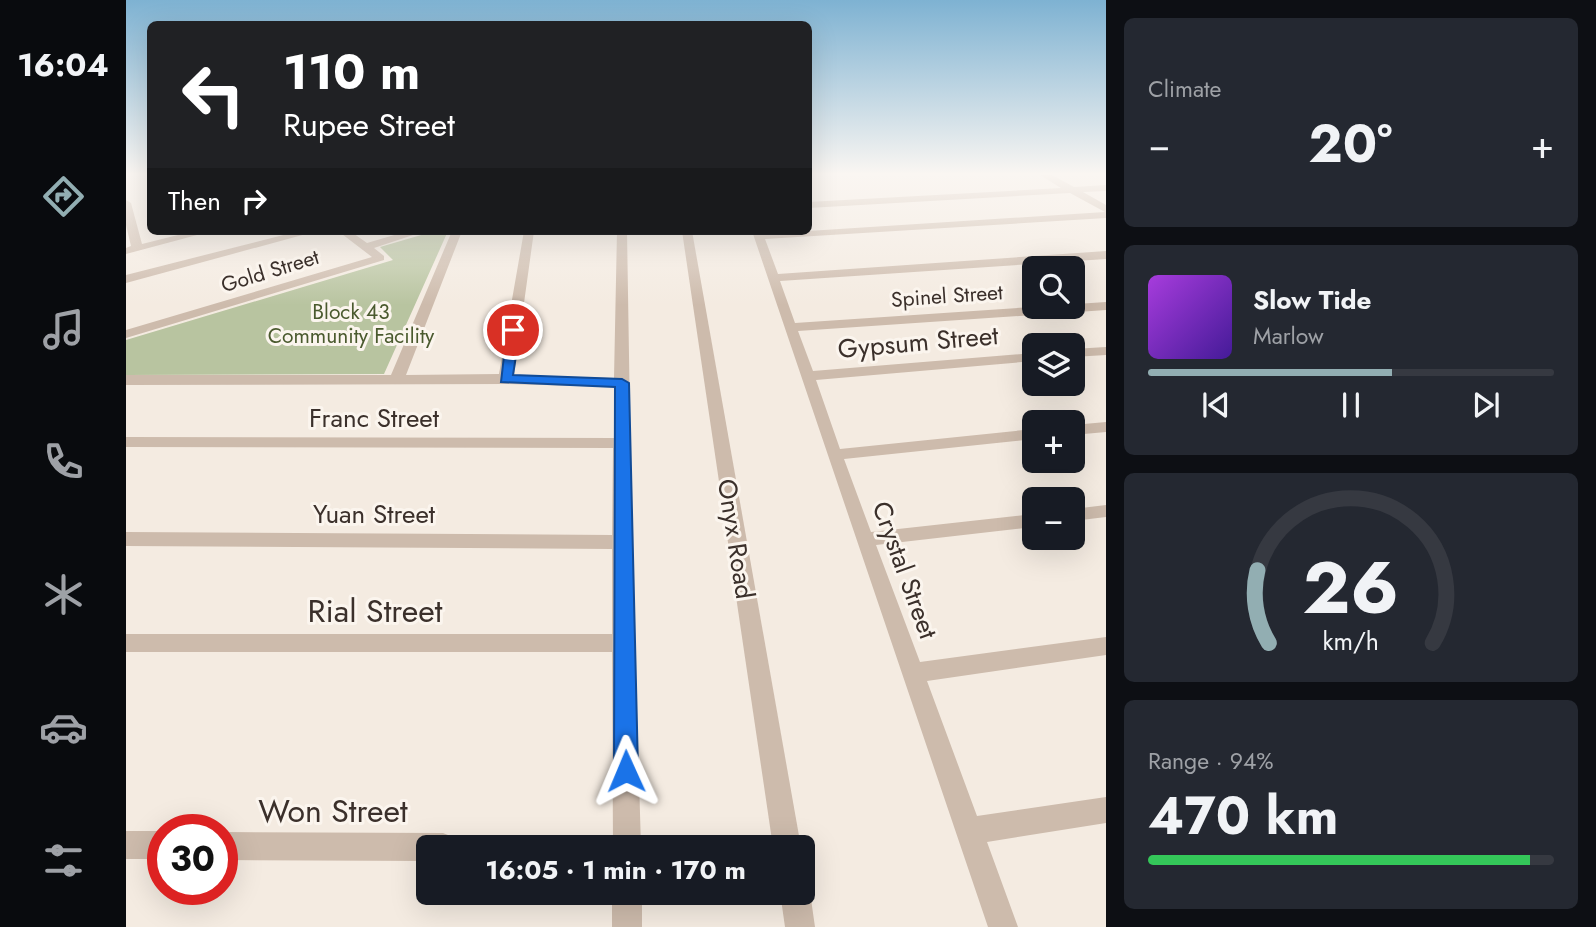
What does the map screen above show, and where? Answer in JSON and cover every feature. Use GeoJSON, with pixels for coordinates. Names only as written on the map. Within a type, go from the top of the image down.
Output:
{"type":"FeatureCollection","features":[{"type":"Feature","properties":{"kind":"street"},"geometry":{"type":"LineString","coordinates":[[128,218],[132,250],[191,235]]}},
{"type":"Feature","properties":{"kind":"street"},"geometry":{"type":"LineString","coordinates":[[812,231],[1046,218]]}},
{"type":"Feature","properties":{"kind":"street","name":"Gold Street"},"geometry":{"type":"LineString","coordinates":[[126,279],[296,235]]}},
{"type":"Feature","properties":{"kind":"street","name":"Gold Street"},"geometry":{"type":"LineString","coordinates":[[126,334],[380,258],[348,235]]}},
{"type":"Feature","properties":{"kind":"street"},"geometry":{"type":"LineString","coordinates":[[365,247],[406,235]]}},
{"type":"Feature","properties":{"kind":"street"},"geometry":{"type":"LineString","coordinates":[[396,380],[455,235]]}},
{"type":"Feature","properties":{"kind":"street"},"geometry":{"type":"LineString","coordinates":[[506,379],[528,235]]}},
{"type":"Feature","properties":{"kind":"street"},"geometry":{"type":"LineString","coordinates":[[622,235],[622,542],[627,835]]}},
{"type":"Feature","properties":{"kind":"street","name":"Onyx Road"},"geometry":{"type":"LineString","coordinates":[[688,235],[785,835]]}},
{"type":"Feature","properties":{"kind":"street","name":"Crystal Street"},"geometry":{"type":"LineString","coordinates":[[758,235],[806,376],[1003,927]]}},
{"type":"Feature","properties":{"kind":"street"},"geometry":{"type":"LineString","coordinates":[[775,278],[1106,255]]}},
{"type":"Feature","properties":{"kind":"street","name":"Spinel Street"},"geometry":{"type":"LineString","coordinates":[[790,327],[1106,306]]}},
{"type":"Feature","properties":{"kind":"street"},"geometry":{"type":"LineString","coordinates":[[1085,353],[1106,351]]}},
{"type":"Feature","properties":{"kind":"street","name":"Gypsum Street"},"geometry":{"type":"LineString","coordinates":[[806,376],[1022,358]]}},
{"type":"Feature","properties":{"kind":"street"},"geometry":{"type":"LineString","coordinates":[[126,380],[506,379],[622,383]]}},
{"type":"Feature","properties":{"kind":"street"},"geometry":{"type":"LineString","coordinates":[[1085,429],[1106,426]]}},
{"type":"Feature","properties":{"kind":"street"},"geometry":{"type":"LineString","coordinates":[[834,455],[1022,435]]}},
{"type":"Feature","properties":{"kind":"street","name":"Franc Street"},"geometry":{"type":"LineString","coordinates":[[126,442],[622,443]]}},
{"type":"Feature","properties":{"kind":"street"},"geometry":{"type":"LineString","coordinates":[[1085,514],[1106,511]]}},
{"type":"Feature","properties":{"kind":"street"},"geometry":{"type":"LineString","coordinates":[[864,540],[1022,521]]}},
{"type":"Feature","properties":{"kind":"street","name":"Yuan Street"},"geometry":{"type":"LineString","coordinates":[[126,539],[622,542]]}},
{"type":"Feature","properties":{"kind":"street","name":"Rial Street"},"geometry":{"type":"LineString","coordinates":[[126,643],[625,643]]}},
{"type":"Feature","properties":{"kind":"street"},"geometry":{"type":"LineString","coordinates":[[913,673],[1106,646]]}},
{"type":"Feature","properties":{"kind":"street"},"geometry":{"type":"LineString","coordinates":[[970,831],[1106,810]]}},
{"type":"Feature","properties":{"kind":"street"},"geometry":{"type":"LineString","coordinates":[[126,845],[147,845]]}},
{"type":"Feature","properties":{"kind":"street","name":"Won Street"},"geometry":{"type":"LineString","coordinates":[[238,846],[416,847]]}},
{"type":"Feature","properties":{"kind":"street"},"geometry":{"type":"LineString","coordinates":[[627,905],[627,927]]}},
{"type":"Feature","properties":{"kind":"street"},"geometry":{"type":"LineString","coordinates":[[796,905],[800,927]]}},
{"type":"Feature","properties":{"kind":"green space","name":"Block 43 Community Facility"},"geometry":{"type":"Polygon","coordinates":[[[421,235],[446,235],[384,374],[126,375],[126,340],[393,260],[380,247],[421,235]]]}},
{"type":"Feature","properties":{"kind":"route"},"geometry":{"type":"LineString","coordinates":[[513,330],[506,379],[622,383],[626,771]]}}]}
